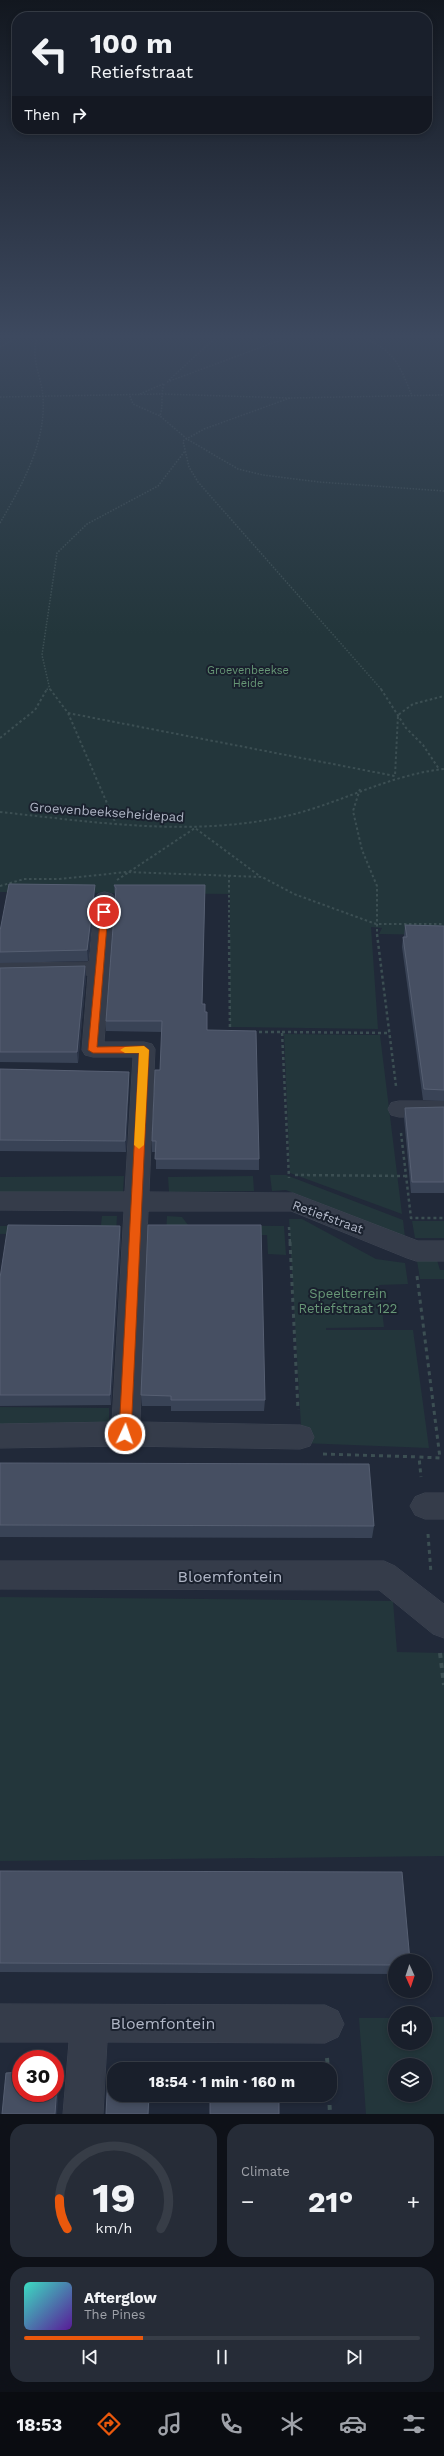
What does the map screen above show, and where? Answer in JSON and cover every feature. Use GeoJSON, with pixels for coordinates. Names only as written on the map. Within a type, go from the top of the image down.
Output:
{"type":"FeatureCollection","features":[{"type":"Feature","properties":{"kind":"street"},"geometry":{"type":"LineString","coordinates":[[105,898],[93,1050],[144,1050],[125,1434]]}},
{"type":"Feature","properties":{"kind":"street"},"geometry":{"type":"LineString","coordinates":[[0,970],[99,968]]}},
{"type":"Feature","properties":{"kind":"street"},"geometry":{"type":"LineString","coordinates":[[119,1073],[142,1073]]}},
{"type":"Feature","properties":{"kind":"street"},"geometry":{"type":"LineString","coordinates":[[398,1109],[444,1109]]}},
{"type":"Feature","properties":{"kind":"street","name":"Retiefstraat"},"geometry":{"type":"LineString","coordinates":[[0,1201],[293,1202],[414,1250],[444,1251]]}},
{"type":"Feature","properties":{"kind":"street"},"geometry":{"type":"LineString","coordinates":[[0,1436],[125,1434],[300,1437]]}},
{"type":"Feature","properties":{"kind":"street","name":"Bloemfontein"},"geometry":{"type":"LineString","coordinates":[[0,1575],[384,1576],[440,1620]]}},
{"type":"Feature","properties":{"kind":"street"},"geometry":{"type":"LineString","coordinates":[[83,2114],[89,2023]]}},
{"type":"Feature","properties":{"kind":"street","name":"Bloemfontein"},"geometry":{"type":"LineString","coordinates":[[0,2024],[326,2024]]}},
{"type":"Feature","properties":{"kind":"path"},"geometry":{"type":"LineString","coordinates":[[0,523],[35,454],[41,437]]}},
{"type":"Feature","properties":{"kind":"path"},"geometry":{"type":"LineString","coordinates":[[184,437],[238,469],[263,475],[319,482],[444,491]]}},
{"type":"Feature","properties":{"kind":"path"},"geometry":{"type":"LineString","coordinates":[[191,437],[183,441],[189,467],[198,482],[383,691],[406,728],[423,745],[439,769]]}},
{"type":"Feature","properties":{"kind":"path"},"geometry":{"type":"LineString","coordinates":[[116,824],[68,713],[48,686],[42,655],[58,553],[87,524],[142,496],[158,486],[185,451]]}},
{"type":"Feature","properties":{"kind":"path"},"geometry":{"type":"LineString","coordinates":[[0,738],[21,724],[40,706],[48,686]]}},
{"type":"Feature","properties":{"kind":"path"},"geometry":{"type":"LineString","coordinates":[[68,713],[395,776],[398,715],[404,708],[428,699],[444,696]]}},
{"type":"Feature","properties":{"kind":"path","name":"Groevenbeekseheidepad"},"geometry":{"type":"LineString","coordinates":[[0,812],[116,824],[195,828],[235,825],[284,817],[329,803],[360,789],[395,776],[444,769]]}},
{"type":"Feature","properties":{"kind":"path"},"geometry":{"type":"LineString","coordinates":[[360,789],[353,811],[362,850],[377,886],[376,924],[411,1218],[444,1218]]}},
{"type":"Feature","properties":{"kind":"path"},"geometry":{"type":"LineString","coordinates":[[105,898],[111,885],[127,872],[149,860],[195,828],[262,877],[294,894],[376,924],[444,924]]}},
{"type":"Feature","properties":{"kind":"path"},"geometry":{"type":"LineString","coordinates":[[0,886],[24,879],[59,879],[127,872],[229,874],[262,877]]}},
{"type":"Feature","properties":{"kind":"path"},"geometry":{"type":"LineString","coordinates":[[229,874],[229,1032],[236,1032]]}},
{"type":"Feature","properties":{"kind":"path"},"geometry":{"type":"LineString","coordinates":[[252,1032],[389,1033]]}},
{"type":"Feature","properties":{"kind":"path"},"geometry":{"type":"LineString","coordinates":[[282,1032],[289,1175],[288,1202],[302,1453],[440,1458],[414,1250]]}},
{"type":"Feature","properties":{"kind":"path"},"geometry":{"type":"LineString","coordinates":[[419,1457],[434,1506],[440,1620]]}},
{"type":"Feature","properties":{"kind":"path"},"geometry":{"type":"LineString","coordinates":[[329,2102],[330,2114]]}},
{"type":"Feature","properties":{"kind":"green space","name":"Groevenbeekse Heide"},"geometry":{"type":"Polygon","coordinates":[[[0,437],[444,437],[444,935],[379,934],[382,928],[371,927],[378,1029],[230,1027],[230,894],[0,892],[0,437]]]}},
{"type":"Feature","properties":{"kind":"green space"},"geometry":{"type":"Polygon","coordinates":[[[284,1034],[380,1035],[402,1214],[290,1173],[284,1034]]]}},
{"type":"Feature","properties":{"kind":"green space"},"geometry":{"type":"Polygon","coordinates":[[[270,1175],[286,1175],[403,1220],[405,1237],[286,1190],[272,1191],[270,1175]]]}},
{"type":"Feature","properties":{"kind":"green space"},"geometry":{"type":"Polygon","coordinates":[[[124,1176],[123,1192],[0,1192],[0,1177],[124,1176]]]}},
{"type":"Feature","properties":{"kind":"green space"},"geometry":{"type":"Polygon","coordinates":[[[253,1176],[254,1191],[169,1192],[168,1177],[253,1176]]]}},
{"type":"Feature","properties":{"kind":"green space"},"geometry":{"type":"Polygon","coordinates":[[[102,1216],[117,1216],[116,1233],[0,1234],[0,1226],[101,1225],[102,1216]]]}},
{"type":"Feature","properties":{"kind":"green space"},"geometry":{"type":"Polygon","coordinates":[[[167,1216],[182,1217],[188,1225],[284,1226],[286,1255],[268,1254],[267,1235],[166,1235],[167,1216]]]}},
{"type":"Feature","properties":{"kind":"green space","name":"Speelterrein Retiefstraat 122"},"geometry":{"type":"Polygon","coordinates":[[[289,1219],[302,1219],[376,1259],[405,1263],[408,1284],[379,1285],[384,1327],[326,1328],[326,1330],[413,1330],[429,1448],[302,1443],[289,1219]]]}},
{"type":"Feature","properties":{"kind":"green space"},"geometry":{"type":"Polygon","coordinates":[[[412,1221],[444,1221],[444,1238],[415,1238],[412,1221]]]}},
{"type":"Feature","properties":{"kind":"green space"},"geometry":{"type":"Polygon","coordinates":[[[437,1260],[440,1270],[444,1270],[444,1279],[420,1279],[417,1261],[437,1260]]]}},
{"type":"Feature","properties":{"kind":"green space"},"geometry":{"type":"Polygon","coordinates":[[[0,1407],[109,1408],[109,1421],[95,1427],[0,1428],[0,1407]]]}},
{"type":"Feature","properties":{"kind":"green space"},"geometry":{"type":"Polygon","coordinates":[[[0,1597],[393,1601],[397,1652],[444,1653],[444,1856],[0,1861],[0,1597]]]}},
{"type":"Feature","properties":{"kind":"green space"},"geometry":{"type":"Polygon","coordinates":[[[432,2017],[444,2017],[444,2114],[366,2114],[359,2018],[388,2018],[388,2050],[432,2050],[432,2017]]]}},
{"type":"Feature","properties":{"kind":"building"},"geometry":{"type":"Polygon","coordinates":[[[9,884],[95,885],[87,950],[0,952],[0,931],[9,884]]]}},
{"type":"Feature","properties":{"kind":"building"},"geometry":{"type":"Polygon","coordinates":[[[114,885],[205,885],[202,1004],[205,1004],[205,1012],[207,1012],[207,1030],[256,1031],[259,1159],[155,1159],[156,1141],[152,1141],[155,1070],[160,1070],[162,1021],[106,1021],[116,888],[114,885]]]}},
{"type":"Feature","properties":{"kind":"building"},"geometry":{"type":"Polygon","coordinates":[[[405,925],[444,926],[444,1090],[424,1089],[403,937],[407,937],[405,925]]]}},
{"type":"Feature","properties":{"kind":"building"},"geometry":{"type":"Polygon","coordinates":[[[85,966],[77,1052],[0,1052],[0,968],[85,966]]]}},
{"type":"Feature","properties":{"kind":"building"},"geometry":{"type":"Polygon","coordinates":[[[0,1069],[129,1072],[125,1141],[0,1140],[0,1069]]]}},
{"type":"Feature","properties":{"kind":"building"},"geometry":{"type":"Polygon","coordinates":[[[444,1107],[444,1182],[412,1182],[405,1108],[444,1107]]]}},
{"type":"Feature","properties":{"kind":"building"},"geometry":{"type":"Polygon","coordinates":[[[8,1225],[120,1226],[110,1395],[0,1395],[0,1278],[8,1225]]]}},
{"type":"Feature","properties":{"kind":"building"},"geometry":{"type":"Polygon","coordinates":[[[148,1225],[261,1225],[265,1400],[171,1400],[171,1396],[141,1395],[148,1225]]]}},
{"type":"Feature","properties":{"kind":"building"},"geometry":{"type":"Polygon","coordinates":[[[0,1463],[369,1464],[374,1526],[0,1525],[0,1463]]]}},
{"type":"Feature","properties":{"kind":"building"},"geometry":{"type":"Polygon","coordinates":[[[0,1871],[402,1872],[409,1954],[388,1954],[388,1965],[0,1963],[0,1871]]]}},
{"type":"Feature","properties":{"kind":"building"},"geometry":{"type":"Polygon","coordinates":[[[6,2073],[12,2073],[12,2102],[56,2102],[55,2114],[2,2114],[6,2073]]]}},
{"type":"Feature","properties":{"kind":"building"},"geometry":{"type":"Polygon","coordinates":[[[107,2094],[107,2102],[149,2102],[148,2114],[106,2114],[107,2094]]]}},
{"type":"Feature","properties":{"kind":"building"},"geometry":{"type":"Polygon","coordinates":[[[210,2102],[279,2102],[279,2114],[210,2114],[210,2102]]]}},
{"type":"Feature","properties":{"kind":"slow traffic"},"geometry":{"type":"LineString","coordinates":[[125,1050],[144,1050],[139,1145]]}},
{"type":"Feature","properties":{"kind":"route"},"geometry":{"type":"LineString","coordinates":[[104,912],[93,1050],[144,1050],[125,1434]]}}]}
